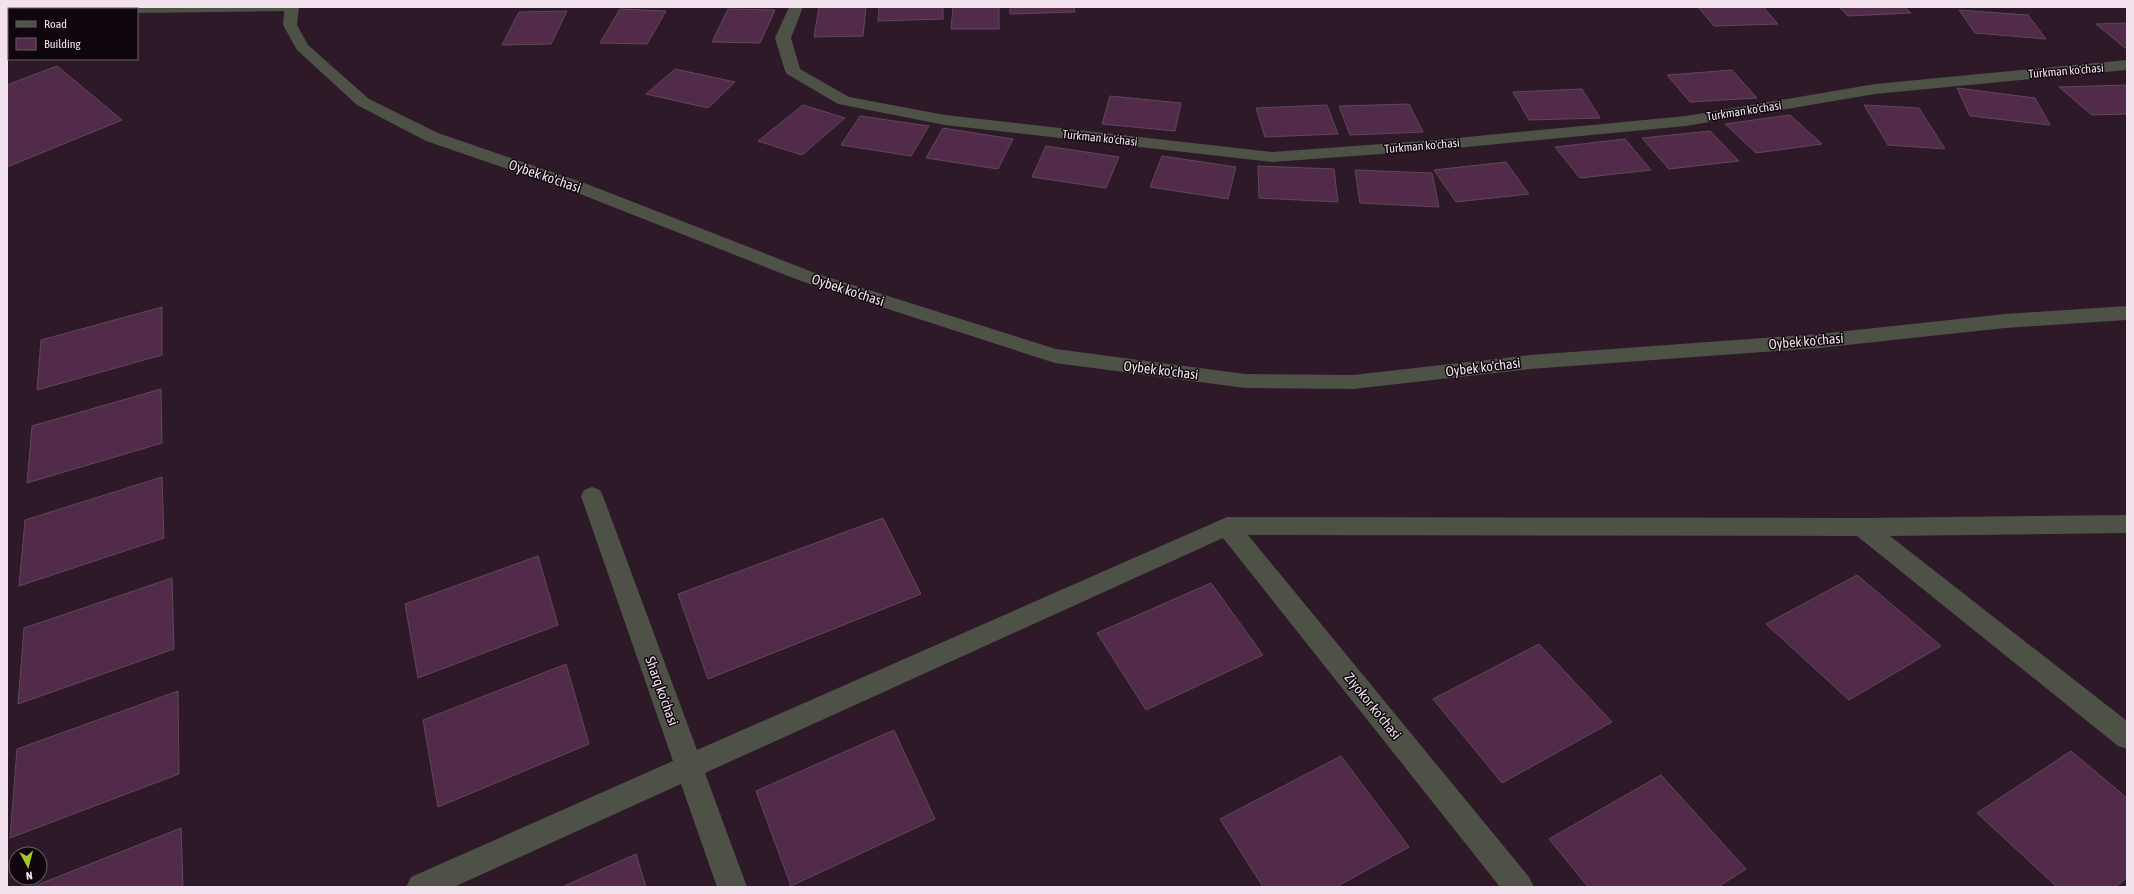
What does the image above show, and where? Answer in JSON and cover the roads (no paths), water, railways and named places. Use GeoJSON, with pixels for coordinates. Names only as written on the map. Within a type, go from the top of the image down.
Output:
{"type":"FeatureCollection","features":[{"type":"Feature","properties":{"kind":"street"},"geometry":{"type":"LineString","coordinates":[[138,9],[285,7]]}},
{"type":"Feature","properties":{"kind":"street","name":"Oybek ko'chasi"},"geometry":{"type":"LineString","coordinates":[[292,7],[290,25],[302,47],[363,102],[432,137],[581,188],[808,277],[1055,356],[1245,381],[1352,382],[1530,362],[1819,341],[2005,321],[2127,313]]}},
{"type":"Feature","properties":{"kind":"street","name":"Turkman ko'chasi"},"geometry":{"type":"LineString","coordinates":[[796,7],[783,38],[793,72],[844,101],[945,120],[1272,157],[1436,145],[1686,121],[1875,89],[2127,65]]}},
{"type":"Feature","properties":{"kind":"street","name":"Sharq ko'chasi"},"geometry":{"type":"LineString","coordinates":[[592,496],[732,887]]}},
{"type":"Feature","properties":{"kind":"street"},"geometry":{"type":"LineString","coordinates":[[421,887],[1227,526],[1862,527],[2127,524]]}},
{"type":"Feature","properties":{"kind":"street","name":"Ziyokor ko'chasi"},"geometry":{"type":"LineString","coordinates":[[1227,526],[1519,887]]}},
{"type":"Feature","properties":{"kind":"street"},"geometry":{"type":"LineString","coordinates":[[1862,527],[2127,737]]}}]}
